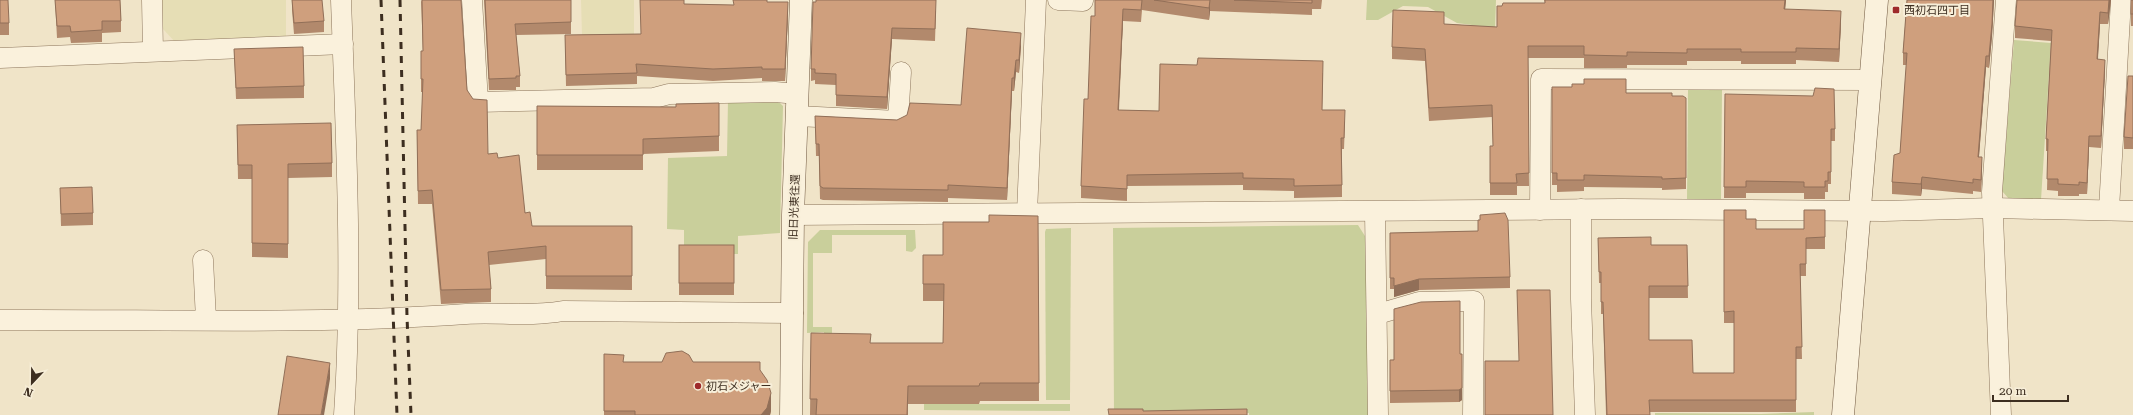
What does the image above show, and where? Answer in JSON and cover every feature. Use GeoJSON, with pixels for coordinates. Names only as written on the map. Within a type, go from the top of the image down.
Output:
{"type":"FeatureCollection","features":[{"type":"Feature","properties":{"kind":"street"},"geometry":{"type":"LineString","coordinates":[[152,0],[153,51]]}},
{"type":"Feature","properties":{"kind":"street"},"geometry":{"type":"LineString","coordinates":[[342,0],[348,190],[348,319],[344,415]]}},
{"type":"Feature","properties":{"kind":"street"},"geometry":{"type":"LineString","coordinates":[[472,0],[478,102],[654,98],[669,94],[775,92],[798,94]]}},
{"type":"Feature","properties":{"kind":"street","name":"旧日光東往還"},"geometry":{"type":"LineString","coordinates":[[791,415],[793,215],[801,0]]}},
{"type":"Feature","properties":{"kind":"street"},"geometry":{"type":"LineString","coordinates":[[1027,212],[1036,0]]}},
{"type":"Feature","properties":{"kind":"street"},"geometry":{"type":"LineString","coordinates":[[1058,0],[1083,1]]}},
{"type":"Feature","properties":{"kind":"street"},"geometry":{"type":"LineString","coordinates":[[1843,415],[1877,0]]}},
{"type":"Feature","properties":{"kind":"street"},"geometry":{"type":"LineString","coordinates":[[2001,415],[1994,208],[1992,192],[2006,0]]}},
{"type":"Feature","properties":{"kind":"street"},"geometry":{"type":"LineString","coordinates":[[2108,209],[2121,0]]}},
{"type":"Feature","properties":{"kind":"street"},"geometry":{"type":"LineString","coordinates":[[0,58],[343,44]]}},
{"type":"Feature","properties":{"kind":"street"},"geometry":{"type":"LineString","coordinates":[[797,116],[898,121],[901,72]]}},
{"type":"Feature","properties":{"kind":"street"},"geometry":{"type":"LineString","coordinates":[[1540,210],[1541,80],[1871,80]]}},
{"type":"Feature","properties":{"kind":"street"},"geometry":{"type":"LineString","coordinates":[[793,215],[1027,212],[1375,212],[1581,209],[1860,210],[1994,208],[2108,209],[2133,211]]}},
{"type":"Feature","properties":{"kind":"street"},"geometry":{"type":"LineString","coordinates":[[1581,209],[1580,299],[1585,415]]}},
{"type":"Feature","properties":{"kind":"street"},"geometry":{"type":"LineString","coordinates":[[1375,212],[1378,314],[1378,415]]}},
{"type":"Feature","properties":{"kind":"street"},"geometry":{"type":"LineString","coordinates":[[203,260],[206,319]]}},
{"type":"Feature","properties":{"kind":"street"},"geometry":{"type":"LineString","coordinates":[[1378,314],[1419,302],[1474,301],[1473,415]]}},
{"type":"Feature","properties":{"kind":"street"},"geometry":{"type":"LineString","coordinates":[[0,320],[348,319],[488,312],[540,315],[562,311],[793,313]]}},
{"type":"Feature","properties":{"kind":"shaded area"},"geometry":{"type":"Polygon","coordinates":[[[162,0],[286,0],[286,39],[176,43],[163,29],[162,0]]]}},
{"type":"Feature","properties":{"kind":"shaded area"},"geometry":{"type":"Polygon","coordinates":[[[581,0],[634,0],[634,34],[582,36],[581,0]]]}},
{"type":"Feature","properties":{"kind":"green space"},"geometry":{"type":"Polygon","coordinates":[[[1367,0],[1496,0],[1495,28],[1457,23],[1428,7],[1403,6],[1378,20],[1366,20],[1367,0]]]}},
{"type":"Feature","properties":{"kind":"green space"},"geometry":{"type":"Polygon","coordinates":[[[2014,40],[2051,43],[2041,200],[2009,199],[2002,191],[2014,40]]]}},
{"type":"Feature","properties":{"kind":"green space"},"geometry":{"type":"Polygon","coordinates":[[[1688,90],[1722,90],[1721,199],[1687,199],[1688,90]]]}},
{"type":"Feature","properties":{"kind":"green space"},"geometry":{"type":"Polygon","coordinates":[[[776,99],[783,106],[780,233],[738,236],[738,254],[684,254],[684,230],[667,229],[668,158],[727,156],[728,100],[776,99]]]}},
{"type":"Feature","properties":{"kind":"green space"},"geometry":{"type":"Polygon","coordinates":[[[1358,225],[1370,244],[1368,415],[1249,415],[1249,413],[1114,415],[1113,228],[1358,225]]]}},
{"type":"Feature","properties":{"kind":"green space"},"geometry":{"type":"Polygon","coordinates":[[[1071,228],[1070,400],[1046,400],[1045,232],[1046,229],[1071,228]]]}},
{"type":"Feature","properties":{"kind":"green space"},"geometry":{"type":"Polygon","coordinates":[[[820,230],[915,230],[916,248],[912,252],[906,251],[906,235],[832,235],[832,253],[813,253],[813,327],[832,327],[832,341],[824,342],[824,332],[807,333],[808,242],[820,230]]]}},
{"type":"Feature","properties":{"kind":"green space"},"geometry":{"type":"Polygon","coordinates":[[[924,404],[1070,404],[1070,411],[924,410],[924,404]]]}},
{"type":"Feature","properties":{"kind":"green space"},"geometry":{"type":"Polygon","coordinates":[[[1814,412],[1814,415],[1655,415],[1655,413],[1761,414],[1814,412]]]}},
{"type":"Feature","properties":{"kind":"building"},"geometry":{"type":"Polygon","coordinates":[[[0,0],[8,0],[9,23],[0,23],[0,0]]]}},
{"type":"Feature","properties":{"kind":"building"},"geometry":{"type":"Polygon","coordinates":[[[55,0],[120,0],[121,21],[102,21],[102,30],[71,32],[70,26],[57,26],[55,0]]]}},
{"type":"Feature","properties":{"kind":"building"},"geometry":{"type":"Polygon","coordinates":[[[292,0],[322,0],[324,21],[294,23],[292,0]]]}},
{"type":"Feature","properties":{"kind":"building"},"geometry":{"type":"Polygon","coordinates":[[[422,0],[461,0],[467,90],[473,99],[487,100],[488,154],[497,153],[498,158],[519,155],[525,213],[530,212],[532,226],[632,226],[632,276],[546,276],[546,246],[488,252],[491,289],[441,290],[432,190],[418,191],[417,130],[421,130],[423,79],[421,79],[421,51],[423,51],[422,0]]]}},
{"type":"Feature","properties":{"kind":"building"},"geometry":{"type":"Polygon","coordinates":[[[485,0],[571,0],[571,22],[515,24],[520,76],[516,76],[516,78],[489,79],[485,0]]]}},
{"type":"Feature","properties":{"kind":"building"},"geometry":{"type":"Polygon","coordinates":[[[640,0],[684,0],[684,4],[734,5],[733,0],[767,0],[767,2],[788,2],[785,69],[762,69],[762,67],[713,69],[636,64],[637,73],[566,75],[565,35],[641,34],[640,0]]]}},
{"type":"Feature","properties":{"kind":"building"},"geometry":{"type":"Polygon","coordinates":[[[816,0],[936,0],[935,29],[892,28],[887,97],[836,95],[836,74],[815,73],[815,69],[811,69],[813,2],[816,2],[816,0]]]}},
{"type":"Feature","properties":{"kind":"building"},"geometry":{"type":"Polygon","coordinates":[[[1095,0],[1142,0],[1141,10],[1123,9],[1118,110],[1159,111],[1160,64],[1197,65],[1198,58],[1323,61],[1322,110],[1345,110],[1344,138],[1341,138],[1342,185],[1294,186],[1294,179],[1243,178],[1243,173],[1127,175],[1127,189],[1081,186],[1084,99],[1088,99],[1091,16],[1095,16],[1095,0]]]}},
{"type":"Feature","properties":{"kind":"building"},"geometry":{"type":"Polygon","coordinates":[[[1154,0],[1210,0],[1209,8],[1154,0]]]}},
{"type":"Feature","properties":{"kind":"building"},"geometry":{"type":"Polygon","coordinates":[[[1234,0],[1312,0],[1312,3],[1234,0]]]}},
{"type":"Feature","properties":{"kind":"building"},"geometry":{"type":"Polygon","coordinates":[[[1545,0],[1785,0],[1784,9],[1841,11],[1839,49],[1796,48],[1796,52],[1741,52],[1741,49],[1687,49],[1687,53],[1627,52],[1627,56],[1584,55],[1584,46],[1528,46],[1529,173],[1516,174],[1517,183],[1490,183],[1490,146],[1493,146],[1492,105],[1429,108],[1425,49],[1392,47],[1393,10],[1444,12],[1444,24],[1497,27],[1497,6],[1502,6],[1503,3],[1545,3],[1545,0]]]}},
{"type":"Feature","properties":{"kind":"building"},"geometry":{"type":"Polygon","coordinates":[[[1907,0],[1993,0],[1989,56],[1986,56],[1978,157],[1982,157],[1981,180],[1973,179],[1973,183],[1922,177],[1921,184],[1892,182],[1894,155],[1900,153],[1907,53],[1903,53],[1907,0]]]}},
{"type":"Feature","properties":{"kind":"building"},"geometry":{"type":"Polygon","coordinates":[[[2017,0],[2109,0],[2108,13],[2100,12],[2097,59],[2105,60],[2101,136],[2089,136],[2087,183],[2079,182],[2079,185],[2058,184],[2058,179],[2047,179],[2048,139],[2046,139],[2052,30],[2015,26],[2017,0]]]}},
{"type":"Feature","properties":{"kind":"building"},"geometry":{"type":"Polygon","coordinates":[[[2131,0],[2133,0],[2133,14],[2131,14],[2131,0]]]}},
{"type":"Feature","properties":{"kind":"building"},"geometry":{"type":"Polygon","coordinates":[[[967,28],[1021,33],[1019,60],[1016,60],[1014,78],[1012,78],[1007,188],[948,185],[948,190],[823,188],[820,186],[819,144],[816,144],[815,116],[897,120],[907,115],[910,103],[961,105],[967,28]]]}},
{"type":"Feature","properties":{"kind":"building"},"geometry":{"type":"Polygon","coordinates":[[[303,47],[304,86],[236,88],[234,49],[303,47]]]}},
{"type":"Feature","properties":{"kind":"building"},"geometry":{"type":"Polygon","coordinates":[[[2128,76],[2133,76],[2133,138],[2124,137],[2128,76]]]}},
{"type":"Feature","properties":{"kind":"building"},"geometry":{"type":"Polygon","coordinates":[[[1584,79],[1626,79],[1626,93],[1672,93],[1672,96],[1683,96],[1686,98],[1686,178],[1662,179],[1662,177],[1584,175],[1584,180],[1557,180],[1557,173],[1552,173],[1552,87],[1572,87],[1572,84],[1584,84],[1584,79]]]}},
{"type":"Feature","properties":{"kind":"building"},"geometry":{"type":"Polygon","coordinates":[[[1815,88],[1834,89],[1835,129],[1831,129],[1831,172],[1828,172],[1828,181],[1825,181],[1825,187],[1804,187],[1804,182],[1746,181],[1746,187],[1724,187],[1725,94],[1813,96],[1815,88]]]}},
{"type":"Feature","properties":{"kind":"building"},"geometry":{"type":"Polygon","coordinates":[[[719,103],[719,136],[643,139],[643,155],[537,155],[537,106],[676,107],[676,104],[719,103]]]}},
{"type":"Feature","properties":{"kind":"building"},"geometry":{"type":"Polygon","coordinates":[[[331,123],[332,163],[288,164],[288,244],[252,243],[252,165],[238,165],[237,125],[331,123]]]}},
{"type":"Feature","properties":{"kind":"building"},"geometry":{"type":"Polygon","coordinates":[[[92,187],[93,213],[61,214],[60,188],[92,187]]]}},
{"type":"Feature","properties":{"kind":"building"},"geometry":{"type":"Polygon","coordinates":[[[1724,210],[1746,210],[1746,219],[1756,219],[1756,229],[1804,229],[1804,210],[1825,210],[1825,237],[1806,238],[1806,264],[1800,264],[1802,347],[1796,347],[1796,400],[1649,400],[1650,415],[1607,415],[1603,302],[1601,302],[1601,272],[1599,272],[1598,238],[1651,237],[1651,245],[1687,245],[1688,286],[1649,286],[1649,340],[1692,340],[1693,373],[1734,373],[1734,311],[1724,312],[1724,210]]]}},
{"type":"Feature","properties":{"kind":"building"},"geometry":{"type":"Polygon","coordinates":[[[1505,213],[1508,220],[1510,277],[1419,279],[1394,286],[1394,278],[1390,278],[1390,233],[1478,231],[1478,220],[1480,220],[1480,215],[1505,213]]]}},
{"type":"Feature","properties":{"kind":"building"},"geometry":{"type":"Polygon","coordinates":[[[989,215],[1038,216],[1039,383],[980,383],[979,386],[908,386],[907,415],[816,415],[817,399],[810,399],[811,333],[871,334],[870,343],[943,343],[944,284],[923,284],[923,255],[943,255],[943,222],[989,222],[989,215]]]}},
{"type":"Feature","properties":{"kind":"building"},"geometry":{"type":"Polygon","coordinates":[[[679,245],[734,245],[734,283],[679,283],[679,245]]]}},
{"type":"Feature","properties":{"kind":"building"},"geometry":{"type":"Polygon","coordinates":[[[1517,290],[1550,290],[1553,415],[1485,415],[1485,361],[1519,361],[1517,290]]]}},
{"type":"Feature","properties":{"kind":"building"},"geometry":{"type":"Polygon","coordinates":[[[1460,301],[1460,354],[1462,354],[1462,388],[1459,390],[1390,391],[1390,360],[1394,360],[1394,309],[1421,302],[1460,301]]]}},
{"type":"Feature","properties":{"kind":"building"},"geometry":{"type":"Polygon","coordinates":[[[682,351],[689,355],[693,362],[760,362],[760,370],[767,380],[771,393],[767,408],[761,415],[635,415],[635,411],[604,411],[604,354],[624,355],[623,362],[662,362],[666,353],[682,351]]]}},
{"type":"Feature","properties":{"kind":"building"},"geometry":{"type":"Polygon","coordinates":[[[287,356],[330,363],[321,415],[278,415],[287,356]]]}},
{"type":"Feature","properties":{"kind":"building"},"geometry":{"type":"Polygon","coordinates":[[[1108,409],[1143,409],[1143,411],[1247,409],[1247,415],[1109,415],[1108,409]]]}},
{"type":"Feature","properties":{"kind":"railway"},"geometry":{"type":"LineString","coordinates":[[381,0],[397,415]]}},
{"type":"Feature","properties":{"kind":"railway"},"geometry":{"type":"LineString","coordinates":[[400,0],[407,317],[411,415]]}},
{"type":"Feature","properties":{"kind":"place","name":"西初石四丁目"},"geometry":{"type":"Point","coordinates":[1896,10]}},
{"type":"Feature","properties":{"kind":"place","name":"初石メジャー"},"geometry":{"type":"Point","coordinates":[698,386]}}]}
